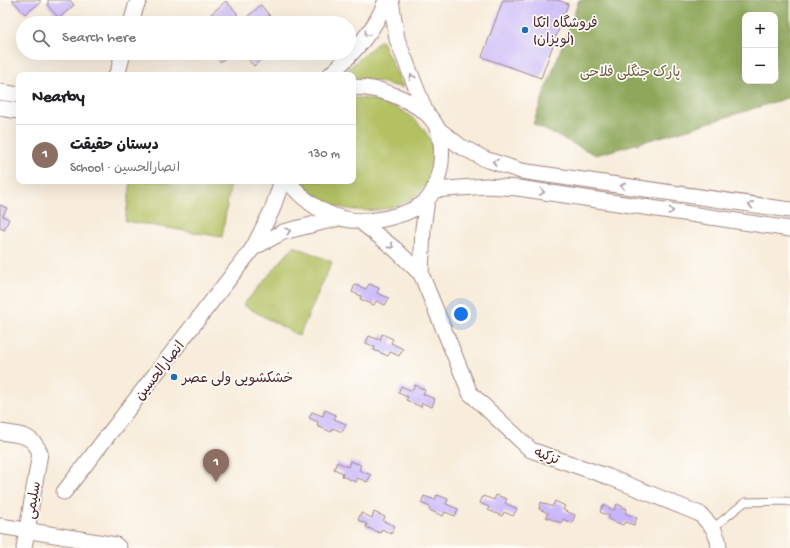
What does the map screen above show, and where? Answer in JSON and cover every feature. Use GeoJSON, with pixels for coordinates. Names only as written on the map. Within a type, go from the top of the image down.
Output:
{"type":"FeatureCollection","features":[{"type":"Feature","properties":{"kind":"street"},"geometry":{"type":"LineString","coordinates":[[133,16],[139,0]]}},
{"type":"Feature","properties":{"kind":"street"},"geometry":{"type":"LineString","coordinates":[[356,48],[382,12],[386,0]]}},
{"type":"Feature","properties":{"kind":"street"},"geometry":{"type":"LineString","coordinates":[[391,0],[397,39],[426,113],[438,129],[460,146],[485,158],[521,171],[790,210]]}},
{"type":"Feature","properties":{"kind":"street"},"geometry":{"type":"LineString","coordinates":[[118,72],[121,60]]}},
{"type":"Feature","properties":{"kind":"street"},"geometry":{"type":"LineString","coordinates":[[333,72],[346,60]]}},
{"type":"Feature","properties":{"kind":"street"},"geometry":{"type":"LineString","coordinates":[[356,87],[384,91],[408,101],[426,113]]}},
{"type":"Feature","properties":{"kind":"street"},"geometry":{"type":"LineString","coordinates":[[0,92],[16,95]]}},
{"type":"Feature","properties":{"kind":"street"},"geometry":{"type":"LineString","coordinates":[[0,108],[16,111]]}},
{"type":"Feature","properties":{"kind":"street","name":"تزکیه"},"geometry":{"type":"LineString","coordinates":[[421,274],[423,228],[430,195],[440,172],[441,141],[438,129]]}},
{"type":"Feature","properties":{"kind":"street"},"geometry":{"type":"LineString","coordinates":[[518,188],[521,171]]}},
{"type":"Feature","properties":{"kind":"street"},"geometry":{"type":"LineString","coordinates":[[253,248],[272,210],[281,184]]}},
{"type":"Feature","properties":{"kind":"street"},"geometry":{"type":"LineString","coordinates":[[290,184],[296,192],[310,204],[325,213],[339,218],[361,222],[382,220],[401,214],[416,208],[430,195],[486,186],[518,188],[790,229]]}},
{"type":"Feature","properties":{"kind":"street"},"geometry":{"type":"LineString","coordinates":[[253,248],[283,232],[339,218]]}},
{"type":"Feature","properties":{"kind":"street","name":"تزکیه"},"geometry":{"type":"LineString","coordinates":[[361,222],[395,249],[421,274],[470,393],[531,450],[609,477],[700,514],[713,528],[718,540],[719,548]]}},
{"type":"Feature","properties":{"kind":"street","name":"انصارالحسین"},"geometry":{"type":"LineString","coordinates":[[64,492],[253,248]]}},
{"type":"Feature","properties":{"kind":"street","name":"سلیمی"},"geometry":{"type":"LineString","coordinates":[[0,432],[30,438],[37,444],[40,453],[24,548]]}},
{"type":"Feature","properties":{"kind":"street"},"geometry":{"type":"LineString","coordinates":[[0,526],[117,547]]}},
{"type":"Feature","properties":{"kind":"lane"},"geometry":{"type":"LineString","coordinates":[[713,528],[745,502],[790,502]]}},
{"type":"Feature","properties":{"kind":"green space","name":"پارک جنگلی فلاحی"},"geometry":{"type":"Polygon","coordinates":[[[579,0],[790,0],[790,97],[685,130],[596,155],[533,124],[579,0]]]}},
{"type":"Feature","properties":{"kind":"green space"},"geometry":{"type":"Polygon","coordinates":[[[381,40],[404,88],[367,79],[356,78],[356,72],[344,72],[381,40]]]}},
{"type":"Feature","properties":{"kind":"green space"},"geometry":{"type":"Polygon","coordinates":[[[356,98],[377,101],[390,105],[412,117],[428,136],[433,148],[433,166],[429,181],[420,192],[409,200],[396,206],[382,210],[353,210],[326,202],[303,184],[356,184],[356,98]]]}},
{"type":"Feature","properties":{"kind":"green space"},"geometry":{"type":"Polygon","coordinates":[[[131,184],[212,184],[230,187],[222,237],[125,221],[131,184]]]}},
{"type":"Feature","properties":{"kind":"green space"},"geometry":{"type":"Polygon","coordinates":[[[294,246],[332,262],[299,336],[243,305],[294,246]]]}},
{"type":"Feature","properties":{"kind":"building"},"geometry":{"type":"Polygon","coordinates":[[[12,0],[40,0],[40,3],[25,14],[12,0]]]}},
{"type":"Feature","properties":{"kind":"building"},"geometry":{"type":"Polygon","coordinates":[[[48,0],[70,0],[74,5],[61,16],[57,16],[48,6],[48,0]]]}},
{"type":"Feature","properties":{"kind":"building","name":"فروشگاه اتکا (لویزان)"},"geometry":{"type":"Polygon","coordinates":[[[503,0],[558,0],[568,4],[541,78],[482,57],[503,0]]]}},
{"type":"Feature","properties":{"kind":"building"},"geometry":{"type":"Polygon","coordinates":[[[226,1],[237,13],[237,16],[210,15],[226,1]]]}},
{"type":"Feature","properties":{"kind":"building"},"geometry":{"type":"Polygon","coordinates":[[[261,5],[270,16],[248,16],[261,5]]]}},
{"type":"Feature","properties":{"kind":"building"},"geometry":{"type":"Polygon","coordinates":[[[249,60],[260,60],[254,66],[249,60]]]}},
{"type":"Feature","properties":{"kind":"building"},"geometry":{"type":"Polygon","coordinates":[[[0,205],[7,208],[3,216],[9,219],[4,230],[0,228],[0,205]]]}},
{"type":"Feature","properties":{"kind":"building"},"geometry":{"type":"Polygon","coordinates":[[[369,284],[379,288],[377,293],[389,298],[385,305],[376,301],[374,305],[360,299],[361,296],[352,292],[355,285],[366,289],[369,284]]]}},
{"type":"Feature","properties":{"kind":"building"},"geometry":{"type":"Polygon","coordinates":[[[382,334],[393,339],[391,343],[403,349],[399,356],[390,352],[388,356],[374,350],[375,347],[366,343],[369,336],[380,340],[382,334]]]}},
{"type":"Feature","properties":{"kind":"building"},"geometry":{"type":"Polygon","coordinates":[[[415,385],[425,390],[423,394],[435,399],[432,407],[422,403],[421,407],[406,400],[408,397],[398,393],[401,386],[412,391],[415,385]]]}},
{"type":"Feature","properties":{"kind":"building"},"geometry":{"type":"Polygon","coordinates":[[[325,410],[336,415],[334,419],[346,424],[342,432],[333,428],[331,432],[317,426],[318,422],[309,418],[312,412],[323,416],[325,410]]]}},
{"type":"Feature","properties":{"kind":"building"},"geometry":{"type":"Polygon","coordinates":[[[350,461],[361,465],[359,470],[371,475],[367,482],[358,478],[356,482],[342,476],[343,473],[334,469],[337,462],[348,467],[350,461]]]}},
{"type":"Feature","properties":{"kind":"building"},"geometry":{"type":"Polygon","coordinates":[[[437,495],[448,499],[446,504],[458,509],[455,516],[445,512],[443,516],[429,510],[430,507],[421,503],[424,496],[435,500],[437,495]]]}},
{"type":"Feature","properties":{"kind":"building"},"geometry":{"type":"Polygon","coordinates":[[[496,495],[507,499],[505,503],[517,509],[513,516],[504,512],[502,516],[488,510],[489,507],[480,503],[483,496],[494,500],[496,495]]]}},
{"type":"Feature","properties":{"kind":"building"},"geometry":{"type":"Polygon","coordinates":[[[555,501],[565,506],[563,510],[575,515],[572,523],[563,519],[561,523],[546,517],[548,513],[539,509],[541,502],[552,507],[555,501]]]}},
{"type":"Feature","properties":{"kind":"building"},"geometry":{"type":"Polygon","coordinates":[[[617,504],[627,509],[625,513],[637,518],[634,525],[625,522],[623,525],[608,519],[610,516],[600,512],[603,505],[614,510],[617,504]]]}},
{"type":"Feature","properties":{"kind":"building"},"geometry":{"type":"Polygon","coordinates":[[[374,512],[385,517],[383,521],[395,526],[391,534],[382,529],[380,533],[366,527],[367,524],[358,520],[361,513],[372,518],[374,512]]]}},
{"type":"Feature","properties":{"kind":"place","name":"فروشگاه اتکا (لویزان)"},"geometry":{"type":"Point","coordinates":[525,30]}},
{"type":"Feature","properties":{"kind":"place","name":"خشکشویی ولی عصر"},"geometry":{"type":"Point","coordinates":[174,377]}},
{"type":"Feature","properties":{"kind":"place","name":"دبستان حقیقت"},"geometry":{"type":"Point","coordinates":[216,482]}}]}
